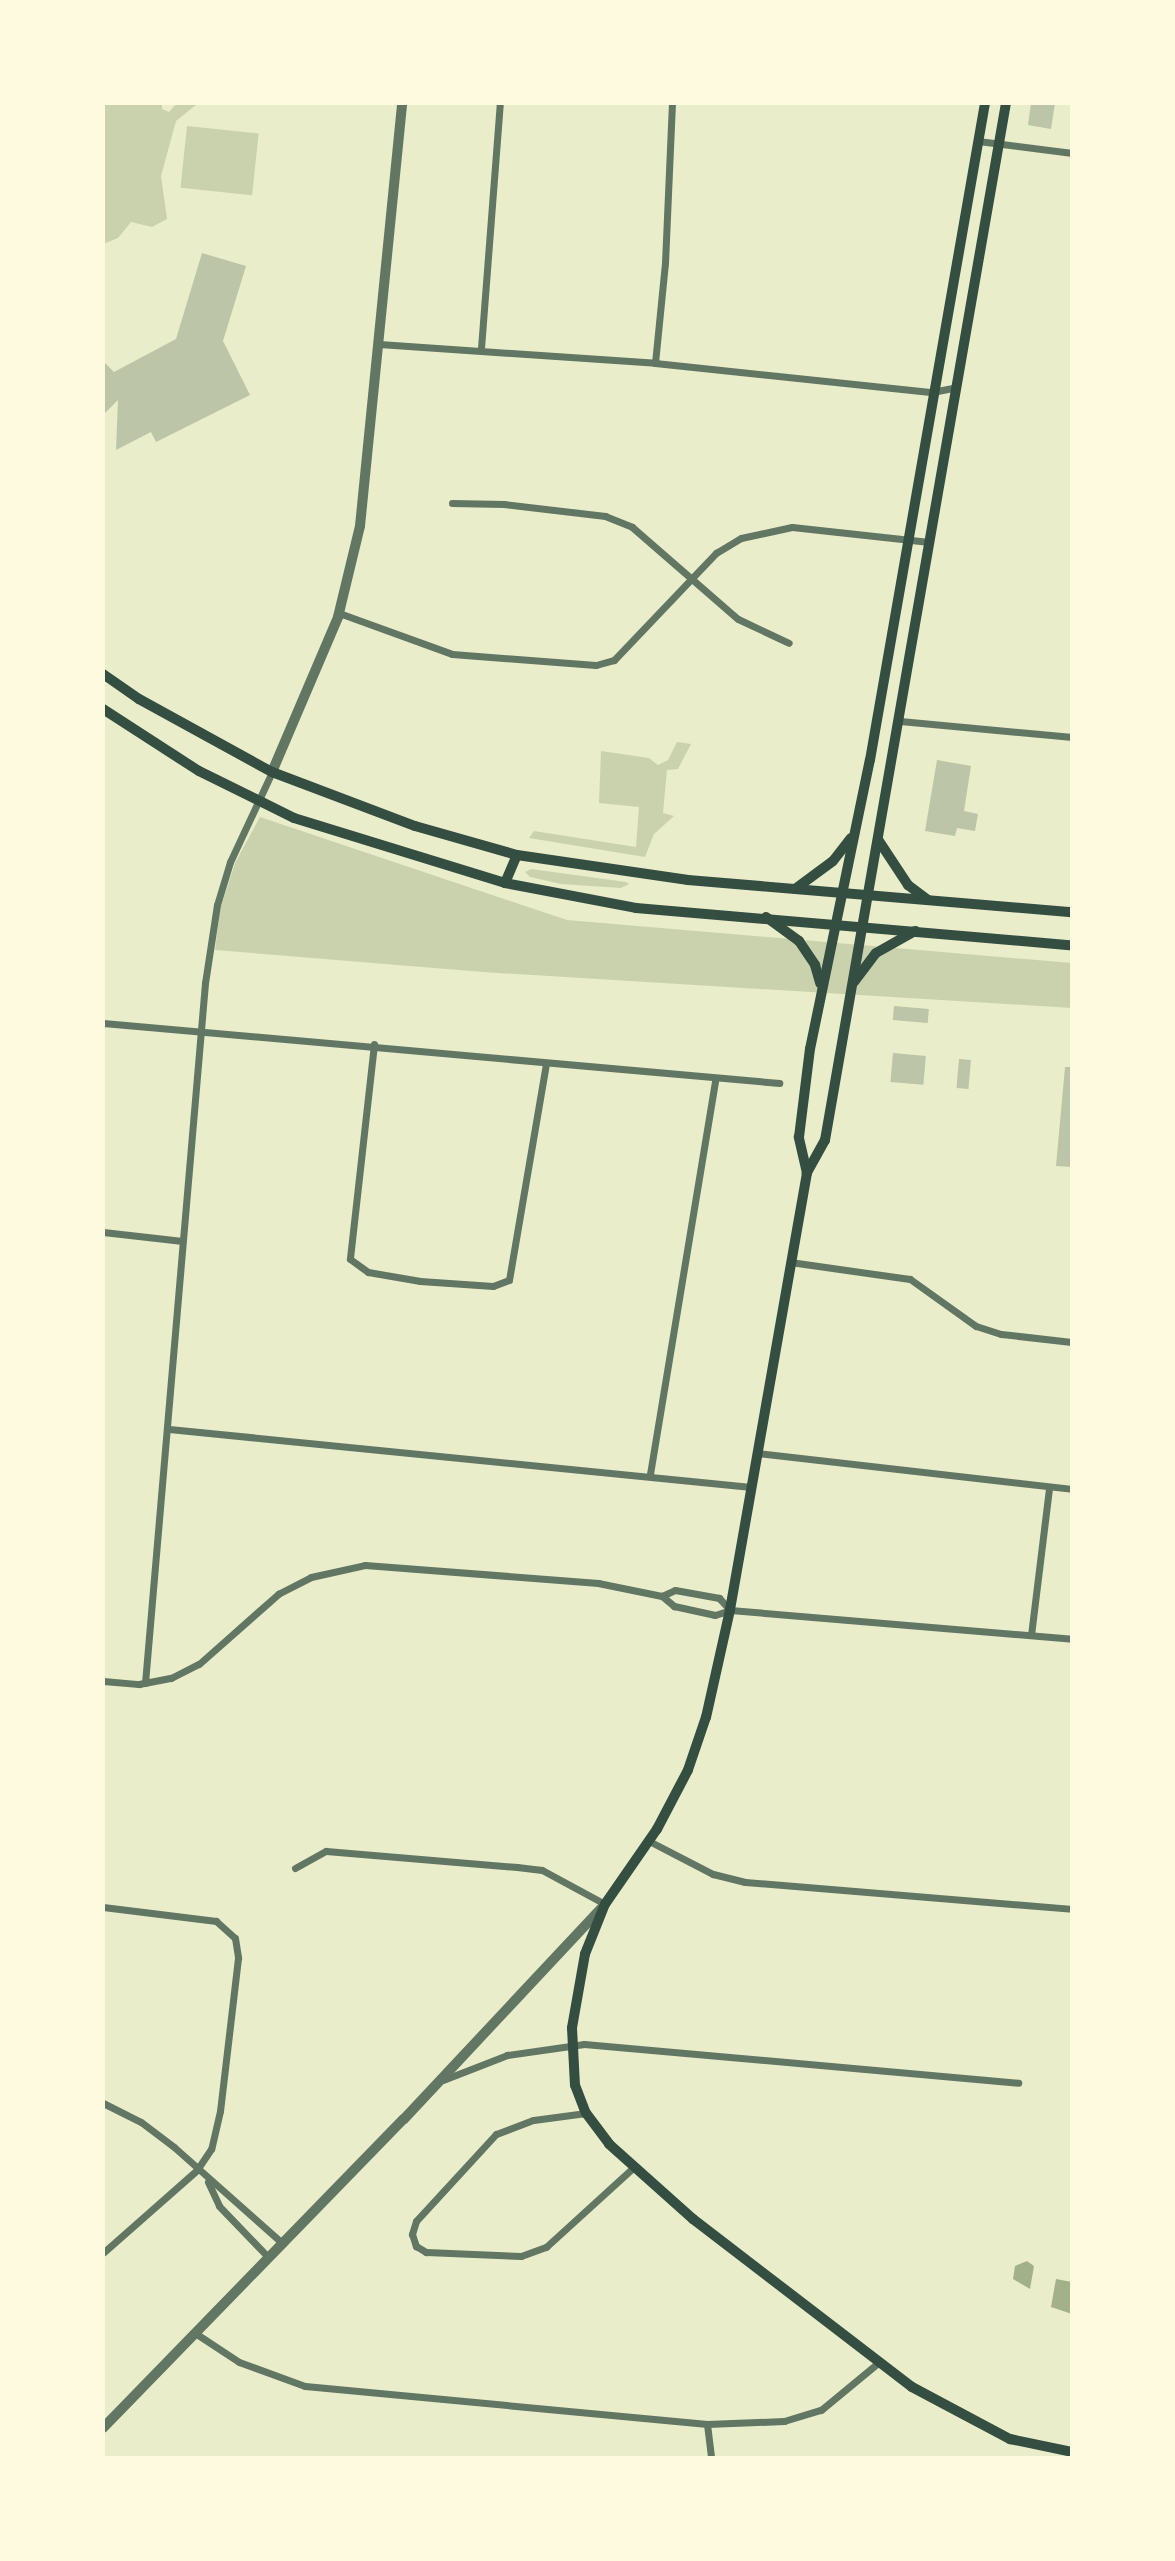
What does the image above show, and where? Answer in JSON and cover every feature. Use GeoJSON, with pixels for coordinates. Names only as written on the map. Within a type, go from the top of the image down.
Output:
{"type":"FeatureCollection","features":[{"type":"Feature","properties":{"kind":"main road"},"geometry":{"type":"LineString","coordinates":[[807,1174],[799,1137],[821,989],[843,893],[892,629],[985,103]]}},
{"type":"Feature","properties":{"kind":"main road"},"geometry":{"type":"LineString","coordinates":[[1006,103],[825,1140],[807,1174],[730,1610],[706,1717],[688,1770],[649,1841],[604,1904],[585,1954],[573,2045],[575,2085],[586,2113],[609,2144],[693,2220],[878,2362],[968,2421],[1010,2439],[1072,2452]]}},
{"type":"Feature","properties":{"kind":"main road"},"geometry":{"type":"LineString","coordinates":[[892,629],[914,632]]}},
{"type":"Feature","properties":{"kind":"main road"},"geometry":{"type":"LineString","coordinates":[[103,674],[139,699],[272,772],[415,826],[517,855],[676,879],[1072,912]]}},
{"type":"Feature","properties":{"kind":"main road"},"geometry":{"type":"LineString","coordinates":[[103,709],[199,771],[256,800],[362,842],[505,883],[636,908],[862,925],[1072,946]]}},
{"type":"Feature","properties":{"kind":"main road"},"geometry":{"type":"LineString","coordinates":[[795,889],[833,861],[852,835]]}},
{"type":"Feature","properties":{"kind":"main road"},"geometry":{"type":"LineString","coordinates":[[879,841],[908,885],[928,900]]}},
{"type":"Feature","properties":{"kind":"main road"},"geometry":{"type":"LineString","coordinates":[[505,883],[517,855]]}},
{"type":"Feature","properties":{"kind":"main road"},"geometry":{"type":"LineString","coordinates":[[766,918],[808,953],[821,989]]}},
{"type":"Feature","properties":{"kind":"main road"},"geometry":{"type":"LineString","coordinates":[[850,991],[876,953],[917,930]]}},
{"type":"Feature","properties":{"kind":"street"},"geometry":{"type":"LineString","coordinates":[[145,1683],[169,1429],[200,1030],[217,905],[256,800],[272,772],[339,613],[360,526],[402,103]]}},
{"type":"Feature","properties":{"kind":"street"},"geometry":{"type":"LineString","coordinates":[[481,348],[499,103]]}},
{"type":"Feature","properties":{"kind":"street"},"geometry":{"type":"LineString","coordinates":[[655,363],[666,263],[672,103]]}},
{"type":"Feature","properties":{"kind":"street"},"geometry":{"type":"LineString","coordinates":[[978,141],[1072,153]]}},
{"type":"Feature","properties":{"kind":"street"},"geometry":{"type":"LineString","coordinates":[[379,344],[481,348],[655,363],[932,392],[957,387]]}},
{"type":"Feature","properties":{"kind":"street"},"geometry":{"type":"LineString","coordinates":[[452,503],[504,504],[605,516],[632,527],[691,581],[738,619],[789,643]]}},
{"type":"Feature","properties":{"kind":"street"},"geometry":{"type":"LineString","coordinates":[[339,613],[452,654],[596,665],[614,660],[716,554],[765,530],[792,527],[929,542]]}},
{"type":"Feature","properties":{"kind":"street"},"geometry":{"type":"LineString","coordinates":[[900,721],[1072,737]]}},
{"type":"Feature","properties":{"kind":"street"},"geometry":{"type":"LineString","coordinates":[[103,1023],[374,1044],[715,1081],[779,1083]]}},
{"type":"Feature","properties":{"kind":"street"},"geometry":{"type":"LineString","coordinates":[[374,1044],[350,1233],[352,1262],[368,1272],[420,1281],[493,1286],[509,1280],[546,1064]]}},
{"type":"Feature","properties":{"kind":"street"},"geometry":{"type":"LineString","coordinates":[[650,1474],[715,1081]]}},
{"type":"Feature","properties":{"kind":"street"},"geometry":{"type":"LineString","coordinates":[[103,1233],[182,1241]]}},
{"type":"Feature","properties":{"kind":"street"},"geometry":{"type":"LineString","coordinates":[[790,1262],[910,1279],[976,1326],[1001,1334],[1072,1342]]}},
{"type":"Feature","properties":{"kind":"street"},"geometry":{"type":"LineString","coordinates":[[169,1429],[650,1474],[751,1487]]}},
{"type":"Feature","properties":{"kind":"street"},"geometry":{"type":"LineString","coordinates":[[757,1453],[1072,1489]]}},
{"type":"Feature","properties":{"kind":"street"},"geometry":{"type":"LineString","coordinates":[[1031,1635],[1049,1488]]}},
{"type":"Feature","properties":{"kind":"street"},"geometry":{"type":"LineString","coordinates":[[103,1681],[145,1683],[171,1678],[199,1664],[278,1594],[338,1567],[413,1567],[598,1583],[662,1596],[674,1605],[713,1614],[730,1610],[1072,1639]]}},
{"type":"Feature","properties":{"kind":"street"},"geometry":{"type":"LineString","coordinates":[[662,1596],[675,1590],[719,1598],[730,1610]]}},
{"type":"Feature","properties":{"kind":"street"},"geometry":{"type":"LineString","coordinates":[[649,1841],[713,1874],[745,1882],[1072,1909]]}},
{"type":"Feature","properties":{"kind":"street"},"geometry":{"type":"LineString","coordinates":[[103,2428],[436,2084],[604,1904],[542,1870],[517,1867],[326,1851],[295,1868]]}},
{"type":"Feature","properties":{"kind":"street"},"geometry":{"type":"LineString","coordinates":[[103,1907],[186,1914],[222,1925],[235,1938],[238,1958],[232,2023],[216,2131],[197,2170],[103,2253]]}},
{"type":"Feature","properties":{"kind":"street"},"geometry":{"type":"LineString","coordinates":[[436,2084],[506,2055],[573,2045],[1018,2083]]}},
{"type":"Feature","properties":{"kind":"street"},"geometry":{"type":"LineString","coordinates":[[103,2104],[141,2122],[282,2243]]}},
{"type":"Feature","properties":{"kind":"street"},"geometry":{"type":"LineString","coordinates":[[586,2113],[533,2120],[496,2134],[416,2221],[412,2234],[416,2246],[426,2252],[522,2256],[546,2247],[634,2167]]}},
{"type":"Feature","properties":{"kind":"street"},"geometry":{"type":"LineString","coordinates":[[206,2178],[219,2206],[268,2257]]}},
{"type":"Feature","properties":{"kind":"street"},"geometry":{"type":"LineString","coordinates":[[195,2333],[239,2362],[305,2386],[707,2424],[784,2421],[821,2410],[878,2362]]}},
{"type":"Feature","properties":{"kind":"street"},"geometry":{"type":"LineString","coordinates":[[707,2424],[711,2458]]}},
{"type":"Feature","properties":{"kind":"shaded area"},"geometry":{"type":"Polygon","coordinates":[[[103,103],[162,103],[162,109],[169,112],[177,103],[197,104],[176,121],[161,176],[167,219],[152,227],[131,222],[118,238],[103,244],[103,103]]]}},
{"type":"Feature","properties":{"kind":"shaded area"},"geometry":{"type":"Polygon","coordinates":[[[187,126],[259,134],[252,195],[181,188],[187,126]]]}},
{"type":"Feature","properties":{"kind":"shaded area"},"geometry":{"type":"Polygon","coordinates":[[[677,742],[691,744],[678,769],[667,770],[663,813],[674,816],[654,834],[645,857],[529,838],[534,831],[636,847],[639,807],[599,803],[601,751],[649,758],[658,765],[668,760],[677,742]]]}},
{"type":"Feature","properties":{"kind":"shaded area"},"geometry":{"type":"Polygon","coordinates":[[[260,817],[567,920],[1072,963],[1072,1008],[483,972],[215,950],[220,910],[235,863],[260,817]]]}},
{"type":"Feature","properties":{"kind":"shaded area"},"geometry":{"type":"Polygon","coordinates":[[[531,869],[629,884],[621,888],[561,884],[530,877],[525,872],[531,869]]]}},
{"type":"Feature","properties":{"kind":"shaded area"},"geometry":{"type":"Polygon","coordinates":[[[1027,2261],[1034,2266],[1030,2289],[1013,2279],[1015,2266],[1027,2261]]]}},
{"type":"Feature","properties":{"kind":"shaded area"},"geometry":{"type":"Polygon","coordinates":[[[1056,2279],[1072,2282],[1072,2314],[1051,2307],[1056,2279]]]}},
{"type":"Feature","properties":{"kind":"building"},"geometry":{"type":"Polygon","coordinates":[[[1031,103],[1055,103],[1051,129],[1028,125],[1031,103]]]}},
{"type":"Feature","properties":{"kind":"building"},"geometry":{"type":"Polygon","coordinates":[[[202,253],[246,266],[223,341],[250,395],[156,442],[151,432],[116,450],[118,400],[103,415],[103,361],[114,372],[176,339],[202,253]]]}},
{"type":"Feature","properties":{"kind":"building"},"geometry":{"type":"Polygon","coordinates":[[[937,760],[971,766],[964,811],[978,814],[975,831],[957,828],[955,836],[925,831],[937,760]]]}},
{"type":"Feature","properties":{"kind":"building"},"geometry":{"type":"Polygon","coordinates":[[[894,1006],[929,1009],[928,1023],[893,1020],[894,1006]]]}},
{"type":"Feature","properties":{"kind":"building"},"geometry":{"type":"Polygon","coordinates":[[[893,1053],[926,1056],[923,1085],[890,1082],[893,1053]]]}},
{"type":"Feature","properties":{"kind":"building"},"geometry":{"type":"Polygon","coordinates":[[[959,1059],[971,1060],[968,1089],[956,1088],[959,1059]]]}},
{"type":"Feature","properties":{"kind":"building"},"geometry":{"type":"Polygon","coordinates":[[[1065,1067],[1072,1067],[1072,1167],[1056,1166],[1065,1067]]]}}]}
